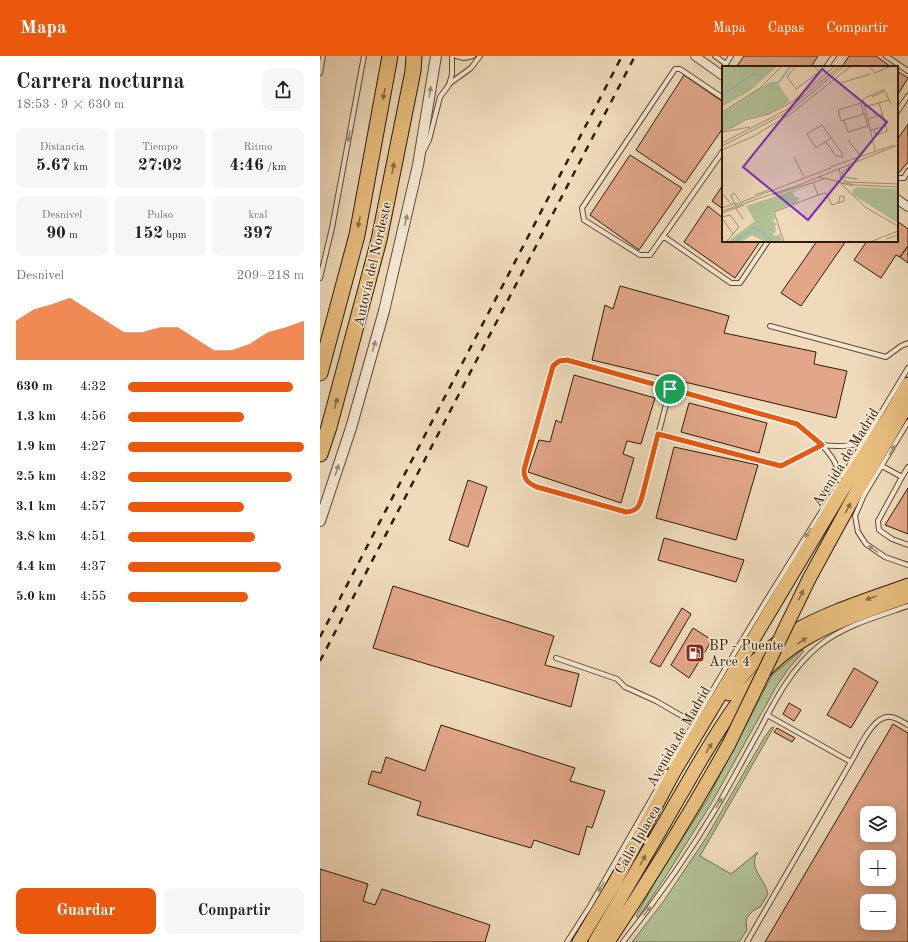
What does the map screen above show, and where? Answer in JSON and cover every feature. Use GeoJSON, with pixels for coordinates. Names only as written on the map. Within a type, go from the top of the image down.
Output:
{"type":"FeatureCollection","features":[{"type":"Feature","properties":{"kind":"highway","name":"Autovía del Nordeste"},"geometry":{"type":"LineString","coordinates":[[320,373],[357,235],[390,56]]}},
{"type":"Feature","properties":{"kind":"highway","name":"Autovía del Nordeste"},"geometry":{"type":"LineString","coordinates":[[320,454],[330,427],[379,240],[416,56]]}},
{"type":"Feature","properties":{"kind":"highway"},"geometry":{"type":"LineString","coordinates":[[320,356],[340,300]]}},
{"type":"Feature","properties":{"kind":"main road","name":"Avenida de Madrid"},"geometry":{"type":"LineString","coordinates":[[579,942],[615,882],[678,766],[846,484],[908,384]]}},
{"type":"Feature","properties":{"kind":"main road","name":"Avenida de Madrid"},"geometry":{"type":"LineString","coordinates":[[608,942],[649,880],[704,789],[729,744],[809,579],[857,491],[908,404]]}},
{"type":"Feature","properties":{"kind":"main road","name":"Calle Iplacea"},"geometry":{"type":"LineString","coordinates":[[615,882],[735,686],[761,655],[796,630],[832,612],[908,585]]}},
{"type":"Feature","properties":{"kind":"main road","name":"Calle Iplacea"},"geometry":{"type":"LineString","coordinates":[[595,942],[715,737],[743,694],[769,665],[804,639],[836,623],[908,596]]}},
{"type":"Feature","properties":{"kind":"main road"},"geometry":{"type":"LineString","coordinates":[[616,942],[649,880]]}},
{"type":"Feature","properties":{"kind":"street"},"geometry":{"type":"LineString","coordinates":[[320,521],[351,428],[382,318],[418,165],[436,56]]}},
{"type":"Feature","properties":{"kind":"street"},"geometry":{"type":"LineString","coordinates":[[695,56],[722,70]]}},
{"type":"Feature","properties":{"kind":"street"},"geometry":{"type":"LineString","coordinates":[[898,200],[908,207]]}},
{"type":"Feature","properties":{"kind":"lane"},"geometry":{"type":"LineString","coordinates":[[320,73],[323,56]]}},
{"type":"Feature","properties":{"kind":"lane"},"geometry":{"type":"LineString","coordinates":[[320,278],[332,228],[364,56]]}},
{"type":"Feature","properties":{"kind":"lane"},"geometry":{"type":"LineString","coordinates":[[449,85],[452,74],[452,56]]}},
{"type":"Feature","properties":{"kind":"lane"},"geometry":{"type":"LineString","coordinates":[[456,56],[464,58],[473,56]]}},
{"type":"Feature","properties":{"kind":"lane"},"geometry":{"type":"LineString","coordinates":[[418,165],[429,140],[440,97],[449,85],[471,68],[480,56]]}},
{"type":"Feature","properties":{"kind":"lane"},"geometry":{"type":"LineString","coordinates":[[715,56],[722,68]]}},
{"type":"Feature","properties":{"kind":"lane"},"geometry":{"type":"LineString","coordinates":[[725,66],[731,56]]}},
{"type":"Feature","properties":{"kind":"lane"},"geometry":{"type":"LineString","coordinates":[[827,66],[834,56]]}},
{"type":"Feature","properties":{"kind":"lane"},"geometry":{"type":"LineString","coordinates":[[886,56],[908,71]]}},
{"type":"Feature","properties":{"kind":"lane"},"geometry":{"type":"LineString","coordinates":[[722,97],[680,69],[675,69],[582,208],[584,220],[640,255],[650,255],[722,151]]}},
{"type":"Feature","properties":{"kind":"lane"},"geometry":{"type":"LineString","coordinates":[[898,111],[908,96]]}},
{"type":"Feature","properties":{"kind":"lane"},"geometry":{"type":"LineString","coordinates":[[898,178],[904,178],[908,171]]}},
{"type":"Feature","properties":{"kind":"lane"},"geometry":{"type":"LineString","coordinates":[[663,236],[731,283],[740,283],[767,242]]}},
{"type":"Feature","properties":{"kind":"lane"},"geometry":{"type":"LineString","coordinates":[[770,326],[886,357],[901,346],[908,343]]}},
{"type":"Feature","properties":{"kind":"lane"},"geometry":{"type":"LineString","coordinates":[[670,389],[642,497],[639,506],[633,512],[626,512],[537,487],[529,483],[524,478],[524,470],[553,366],[559,361],[567,360],[797,424],[822,445],[834,459],[838,469],[840,481]]}},
{"type":"Feature","properties":{"kind":"lane"},"geometry":{"type":"LineString","coordinates":[[567,942],[590,906],[754,620],[908,368]]}},
{"type":"Feature","properties":{"kind":"lane"},"geometry":{"type":"LineString","coordinates":[[908,422],[864,495],[855,516],[858,532],[866,544],[885,557],[908,565]]}},
{"type":"Feature","properties":{"kind":"lane"},"geometry":{"type":"LineString","coordinates":[[658,434],[781,466],[822,445],[842,447],[853,446],[864,442]]}},
{"type":"Feature","properties":{"kind":"lane"},"geometry":{"type":"LineString","coordinates":[[882,466],[902,477]]}},
{"type":"Feature","properties":{"kind":"lane"},"geometry":{"type":"LineString","coordinates":[[908,467],[878,521],[879,530],[892,539],[908,545]]}},
{"type":"Feature","properties":{"kind":"lane"},"geometry":{"type":"LineString","coordinates":[[623,942],[658,898],[685,859],[718,805],[767,715],[794,671],[820,645],[850,627],[908,606]]}},
{"type":"Feature","properties":{"kind":"lane"},"geometry":{"type":"LineString","coordinates":[[556,658],[617,679],[625,687],[656,701],[694,723]]}},
{"type":"Feature","properties":{"kind":"lane"},"geometry":{"type":"LineString","coordinates":[[767,715],[851,762]]}},
{"type":"Feature","properties":{"kind":"lane"},"geometry":{"type":"LineString","coordinates":[[747,942],[866,735],[875,723],[889,716],[908,725]]}},
{"type":"Feature","properties":{"kind":"green space"},"geometry":{"type":"Polygon","coordinates":[[[802,650],[804,651],[789,668],[776,687],[711,804],[638,918],[636,916],[659,875],[707,800],[772,675],[802,650]]]}},
{"type":"Feature","properties":{"kind":"green space"},"geometry":{"type":"Polygon","coordinates":[[[774,727],[700,856],[731,874],[758,852],[754,863],[768,894],[760,907],[754,910],[747,917],[747,930],[739,942],[632,942],[663,902],[706,838],[764,738],[771,728],[774,727]]]}},
{"type":"Feature","properties":{"kind":"building"},"geometry":{"type":"Polygon","coordinates":[[[744,56],[818,56],[812,66],[737,66],[744,56]]]}},
{"type":"Feature","properties":{"kind":"building"},"geometry":{"type":"Polygon","coordinates":[[[849,56],[876,56],[890,66],[843,66],[849,56]]]}},
{"type":"Feature","properties":{"kind":"building"},"geometry":{"type":"Polygon","coordinates":[[[898,72],[908,78],[898,94],[898,72]]]}},
{"type":"Feature","properties":{"kind":"building"},"geometry":{"type":"Polygon","coordinates":[[[684,75],[722,101],[722,129],[685,183],[636,150],[684,75]]]}},
{"type":"Feature","properties":{"kind":"building"},"geometry":{"type":"Polygon","coordinates":[[[908,124],[908,162],[898,174],[898,139],[908,124]]]}},
{"type":"Feature","properties":{"kind":"building"},"geometry":{"type":"Polygon","coordinates":[[[630,155],[682,188],[639,250],[590,215],[630,155]]]}},
{"type":"Feature","properties":{"kind":"building"},"geometry":{"type":"Polygon","coordinates":[[[722,186],[722,208],[712,201],[722,186]]]}},
{"type":"Feature","properties":{"kind":"building"},"geometry":{"type":"Polygon","coordinates":[[[708,206],[722,217],[722,242],[759,243],[735,278],[684,242],[708,206]]]}},
{"type":"Feature","properties":{"kind":"building"},"geometry":{"type":"Polygon","coordinates":[[[898,222],[908,229],[908,246],[900,257],[896,255],[881,278],[854,260],[866,242],[898,242],[898,222]]]}},
{"type":"Feature","properties":{"kind":"building"},"geometry":{"type":"Polygon","coordinates":[[[816,242],[845,242],[801,306],[781,293],[816,242]]]}},
{"type":"Feature","properties":{"kind":"building"},"geometry":{"type":"Polygon","coordinates":[[[908,246],[908,263],[900,257],[908,246]]]}},
{"type":"Feature","properties":{"kind":"building"},"geometry":{"type":"Polygon","coordinates":[[[620,286],[729,316],[724,333],[816,352],[814,364],[847,371],[836,418],[592,360],[605,305],[613,309],[620,286]]]}},
{"type":"Feature","properties":{"kind":"building"},"geometry":{"type":"Polygon","coordinates":[[[574,375],[655,398],[641,444],[627,441],[623,454],[634,458],[621,503],[528,472],[539,440],[550,442],[556,420],[561,423],[574,375]]]}},
{"type":"Feature","properties":{"kind":"building"},"geometry":{"type":"Polygon","coordinates":[[[689,403],[767,423],[759,453],[681,432],[689,403]]]}},
{"type":"Feature","properties":{"kind":"building"},"geometry":{"type":"Polygon","coordinates":[[[674,447],[758,465],[736,540],[656,518],[674,447]]]}},
{"type":"Feature","properties":{"kind":"building"},"geometry":{"type":"Polygon","coordinates":[[[468,480],[487,487],[468,547],[449,540],[468,480]]]}},
{"type":"Feature","properties":{"kind":"building"},"geometry":{"type":"Polygon","coordinates":[[[908,488],[908,534],[885,525],[908,488]]]}},
{"type":"Feature","properties":{"kind":"building"},"geometry":{"type":"Polygon","coordinates":[[[664,538],[744,560],[736,582],[658,560],[664,538]]]}},
{"type":"Feature","properties":{"kind":"building"},"geometry":{"type":"Polygon","coordinates":[[[393,586],[554,636],[545,665],[579,674],[571,707],[373,648],[393,586]]]}},
{"type":"Feature","properties":{"kind":"building"},"geometry":{"type":"Polygon","coordinates":[[[682,608],[691,614],[660,667],[650,662],[682,608]]]}},
{"type":"Feature","properties":{"kind":"building"},"geometry":{"type":"Polygon","coordinates":[[[693,628],[712,640],[689,678],[671,665],[693,628]]]}},
{"type":"Feature","properties":{"kind":"building"},"geometry":{"type":"Polygon","coordinates":[[[854,668],[878,682],[851,728],[827,715],[854,668]]]}},
{"type":"Feature","properties":{"kind":"building"},"geometry":{"type":"Polygon","coordinates":[[[789,703],[801,710],[794,721],[783,714],[789,703]]]}},
{"type":"Feature","properties":{"kind":"building"},"geometry":{"type":"Polygon","coordinates":[[[893,724],[908,733],[908,942],[765,942],[893,724]]]}},
{"type":"Feature","properties":{"kind":"building"},"geometry":{"type":"Polygon","coordinates":[[[441,725],[575,768],[570,781],[605,791],[592,828],[587,826],[579,855],[534,840],[531,848],[417,815],[421,802],[368,784],[372,771],[381,773],[386,757],[425,771],[441,725]]]}},
{"type":"Feature","properties":{"kind":"building"},"geometry":{"type":"Polygon","coordinates":[[[777,728],[795,738],[792,742],[774,732],[777,728]]]}},
{"type":"Feature","properties":{"kind":"building"},"geometry":{"type":"Polygon","coordinates":[[[320,869],[368,884],[363,901],[375,905],[382,889],[490,925],[485,942],[320,942],[320,869]]]}},
{"type":"Feature","properties":{"kind":"railway"},"geometry":{"type":"LineString","coordinates":[[320,637],[622,56]]}},
{"type":"Feature","properties":{"kind":"railway"},"geometry":{"type":"LineString","coordinates":[[320,661],[635,56]]}},
{"type":"Feature","properties":{"kind":"place","name":"BP - Puente Arce 4"},"geometry":{"type":"Point","coordinates":[695,653]}},
{"type":"Feature","properties":{"kind":"route"},"geometry":{"type":"LineString","coordinates":[[567,360],[670,389],[797,424],[822,445],[781,466],[658,434],[642,497],[639,506],[633,512],[626,512],[537,487],[529,483],[524,478],[524,470],[553,366],[559,361],[567,360]]}}]}
